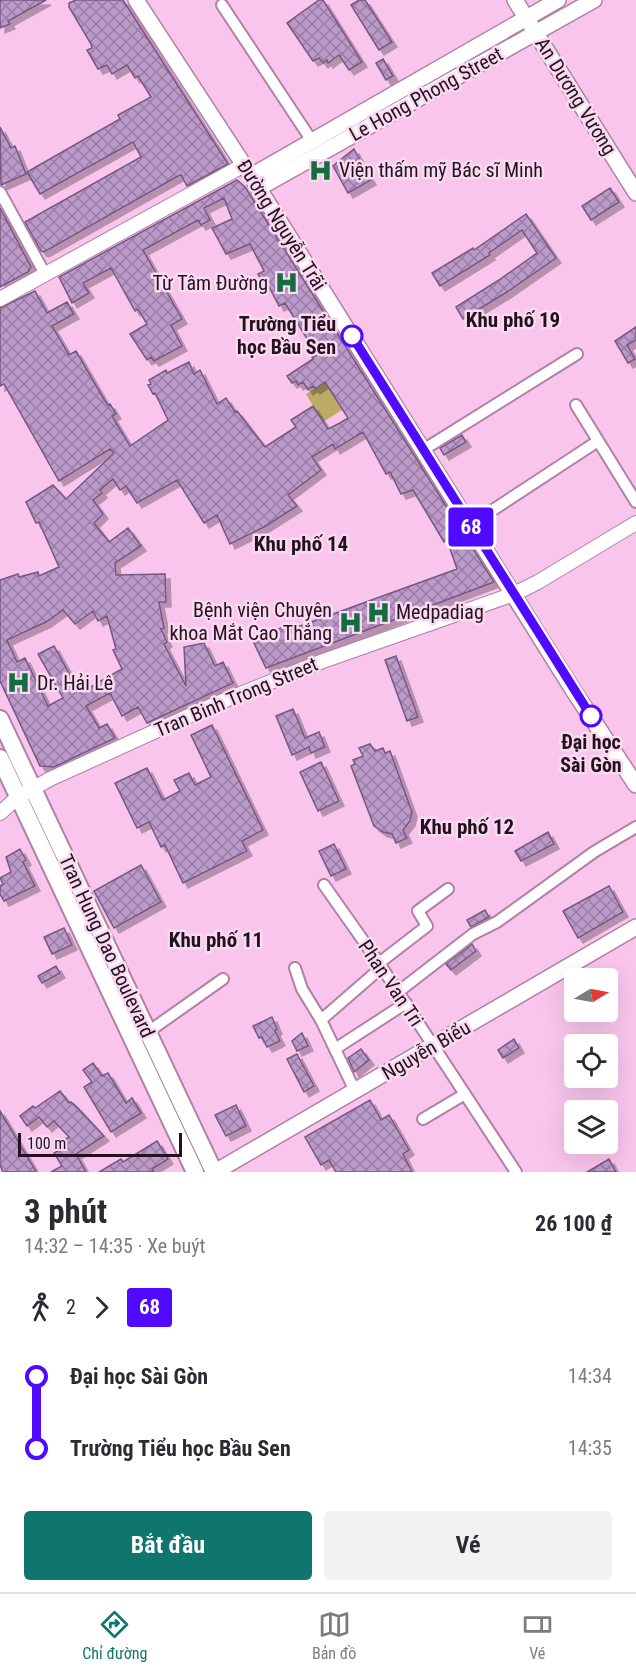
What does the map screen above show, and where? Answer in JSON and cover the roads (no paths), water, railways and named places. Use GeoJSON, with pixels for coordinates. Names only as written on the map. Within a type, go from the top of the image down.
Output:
{"type":"FeatureCollection","features":[{"type":"Feature","properties":{"kind":"main road","name":"Đường Nguyễn Trãi"},"geometry":{"type":"LineString","coordinates":[[136,0],[252,176],[573,690],[636,785]]}},
{"type":"Feature","properties":{"kind":"main road","name":"An Dương Vương"},"geometry":{"type":"LineString","coordinates":[[515,0],[632,176],[636,193]]}},
{"type":"Feature","properties":{"kind":"main road","name":"Le Hong Phong Street"},"geometry":{"type":"LineString","coordinates":[[252,176],[558,0]]}},
{"type":"Feature","properties":{"kind":"main road","name":"Le Hong Phong Street"},"geometry":{"type":"LineString","coordinates":[[252,176],[594,0]]}},
{"type":"Feature","properties":{"kind":"main road","name":"Tran Hung Dao Boulevard"},"geometry":{"type":"LineString","coordinates":[[0,719],[70,907],[195,1172]]}},
{"type":"Feature","properties":{"kind":"main road","name":"Tran Hung Dao Boulevard"},"geometry":{"type":"LineString","coordinates":[[0,758],[26,793],[85,899],[215,1172]]}},
{"type":"Feature","properties":{"kind":"main road"},"geometry":{"type":"LineString","coordinates":[[70,907],[85,899]]}},
{"type":"Feature","properties":{"kind":"main road","name":"Nguyễn Biểu"},"geometry":{"type":"LineString","coordinates":[[215,1172],[636,927]]}},
{"type":"Feature","properties":{"kind":"street"},"geometry":{"type":"LineString","coordinates":[[222,5],[312,141]]}},
{"type":"Feature","properties":{"kind":"street","name":"Le Hong Phong Street"},"geometry":{"type":"LineString","coordinates":[[0,299],[45,274],[252,176]]}},
{"type":"Feature","properties":{"kind":"street"},"geometry":{"type":"LineString","coordinates":[[0,192],[45,274]]}},
{"type":"Feature","properties":{"kind":"street"},"geometry":{"type":"LineString","coordinates":[[423,450],[577,354]]}},
{"type":"Feature","properties":{"kind":"street"},"geometry":{"type":"LineString","coordinates":[[576,405],[636,502]]}},
{"type":"Feature","properties":{"kind":"street"},"geometry":{"type":"LineString","coordinates":[[470,525],[598,441]]}},
{"type":"Feature","properties":{"kind":"street","name":"Tran Binh Trong Street"},"geometry":{"type":"LineString","coordinates":[[0,813],[26,793],[90,760],[269,682],[514,594],[636,523]]}},
{"type":"Feature","properties":{"kind":"street"},"geometry":{"type":"LineString","coordinates":[[398,992],[473,934],[497,922],[594,852],[636,826]]}},
{"type":"Feature","properties":{"kind":"street","name":"Phan Van Tri"},"geometry":{"type":"LineString","coordinates":[[324,885],[381,965],[516,1172]]}},
{"type":"Feature","properties":{"kind":"street"},"geometry":{"type":"LineString","coordinates":[[321,1020],[427,926],[418,911],[448,889]]}},
{"type":"Feature","properties":{"kind":"street"},"geometry":{"type":"LineString","coordinates":[[295,968],[302,989],[321,1020],[355,1091]]}},
{"type":"Feature","properties":{"kind":"street"},"geometry":{"type":"LineString","coordinates":[[148,1032],[223,979]]}},
{"type":"Feature","properties":{"kind":"street"},"geometry":{"type":"LineString","coordinates":[[335,1049],[406,1003]]}},
{"type":"Feature","properties":{"kind":"street"},"geometry":{"type":"LineString","coordinates":[[423,1119],[465,1094]]}},
{"type":"Feature","properties":{"kind":"place","name":"Viện thấm mỹ Bác sĩ Minh"},"geometry":{"type":"Point","coordinates":[321,170]}},
{"type":"Feature","properties":{"kind":"place","name":"Từ Tâm Đường"},"geometry":{"type":"Point","coordinates":[286,283]}},
{"type":"Feature","properties":{"kind":"place","name":"Trường Tiểu học Bầu Sen"},"geometry":{"type":"Point","coordinates":[352,336]}},
{"type":"Feature","properties":{"kind":"place","name":"Medpadiag"},"geometry":{"type":"Point","coordinates":[378,612]}},
{"type":"Feature","properties":{"kind":"place","name":"Bệnh viện Chuyên khoa Mắt Cao Thắng"},"geometry":{"type":"Point","coordinates":[350,622]}},
{"type":"Feature","properties":{"kind":"place","name":"Dr. Hải Lê"},"geometry":{"type":"Point","coordinates":[19,683]}},
{"type":"Feature","properties":{"kind":"place","name":"Đại học Sài Gòn"},"geometry":{"type":"Point","coordinates":[591,716]}},
{"type":"Feature","properties":{"kind":"district","name":"Khu phố 19"},"geometry":{"type":"Point","coordinates":[513,320]}},
{"type":"Feature","properties":{"kind":"district","name":"Khu phố 14"},"geometry":{"type":"Point","coordinates":[301,544]}},
{"type":"Feature","properties":{"kind":"district","name":"Khu phố 12"},"geometry":{"type":"Point","coordinates":[467,827]}},
{"type":"Feature","properties":{"kind":"district","name":"Khu phố 11"},"geometry":{"type":"Point","coordinates":[216,940]}}]}
